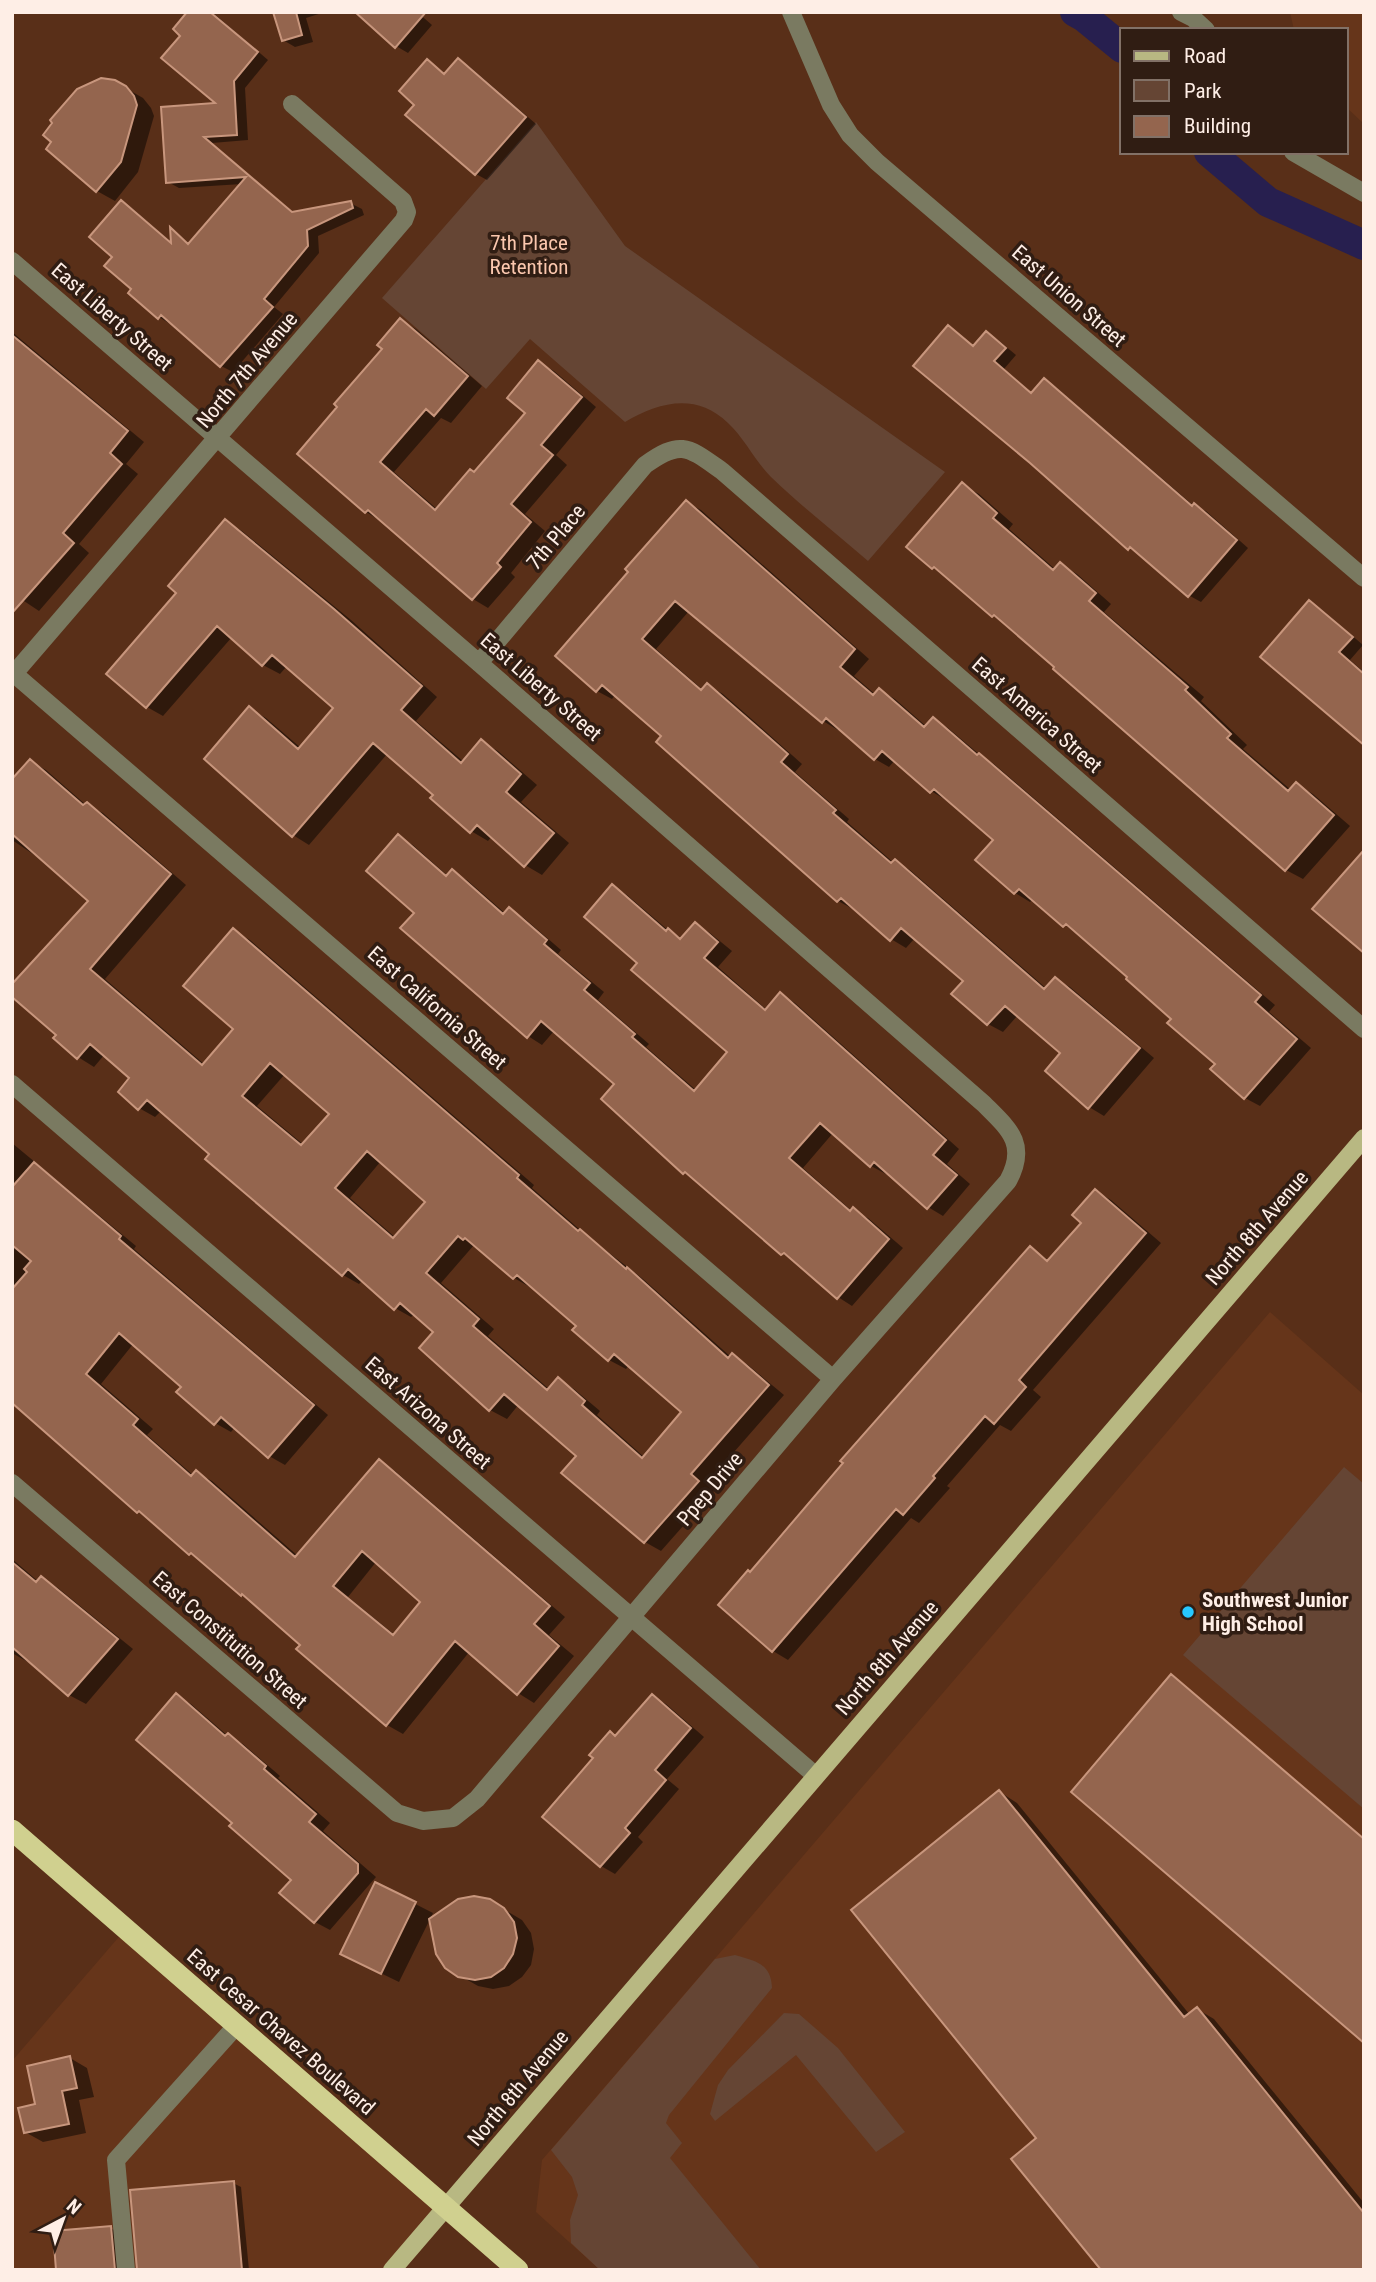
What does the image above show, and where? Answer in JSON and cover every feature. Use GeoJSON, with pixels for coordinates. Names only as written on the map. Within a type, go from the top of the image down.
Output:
{"type":"FeatureCollection","features":[{"type":"Feature","properties":{"kind":"highway","name":"East Cesar Chavez Boulevard"},"geometry":{"type":"LineString","coordinates":[[12,1830],[518,2270]]}},
{"type":"Feature","properties":{"kind":"main road","name":"North 8th Avenue"},"geometry":{"type":"LineString","coordinates":[[392,2270],[1364,1138]]}},
{"type":"Feature","properties":{"kind":"street","name":"East Union Street"},"geometry":{"type":"LineString","coordinates":[[791,12],[831,105],[850,135],[877,162],[1364,578]]}},
{"type":"Feature","properties":{"kind":"street"},"geometry":{"type":"LineString","coordinates":[[1181,12],[1204,28]]}},
{"type":"Feature","properties":{"kind":"street","name":"North 7th Avenue"},"geometry":{"type":"LineString","coordinates":[[13,674],[404,220],[407,212],[403,201],[292,104]]}},
{"type":"Feature","properties":{"kind":"street"},"geometry":{"type":"LineString","coordinates":[[1296,154],[1364,193]]}},
{"type":"Feature","properties":{"kind":"street","name":"East Liberty Street"},"geometry":{"type":"LineString","coordinates":[[12,261],[479,663],[984,1104],[1012,1133],[1018,1163]]}},
{"type":"Feature","properties":{"kind":"street","name":"7th Place"},"geometry":{"type":"LineString","coordinates":[[479,663],[645,465],[660,454],[675,449]]}},
{"type":"Feature","properties":{"kind":"street","name":"East America Street"},"geometry":{"type":"LineString","coordinates":[[675,449],[687,449],[722,471],[1364,1029]]}},
{"type":"Feature","properties":{"kind":"street","name":"East California Street"},"geometry":{"type":"LineString","coordinates":[[13,674],[833,1379]]}},
{"type":"Feature","properties":{"kind":"street","name":"East Arizona Street"},"geometry":{"type":"LineString","coordinates":[[12,1084],[815,1776]]}},
{"type":"Feature","properties":{"kind":"street","name":"Ppep Drive"},"geometry":{"type":"LineString","coordinates":[[423,1821],[453,1818],[477,1799],[833,1379],[1008,1181],[1018,1163]]}},
{"type":"Feature","properties":{"kind":"street","name":"East Constitution Street"},"geometry":{"type":"LineString","coordinates":[[12,1483],[382,1802],[397,1813],[423,1821]]}},
{"type":"Feature","properties":{"kind":"street"},"geometry":{"type":"LineString","coordinates":[[125,2270],[116,2160],[237,2025]]}},
{"type":"Feature","properties":{"kind":"shaded area"},"geometry":{"type":"Polygon","coordinates":[[[1290,12],[1364,12],[1364,124],[1348,109],[1348,28],[1294,28],[1290,12]]]}},
{"type":"Feature","properties":{"kind":"shaded area","name":"Southwest Junior High School"},"geometry":{"type":"Polygon","coordinates":[[[1270,1312],[1364,1395],[1364,2270],[600,2270],[536,2212],[542,2160],[1270,1312]]]}},
{"type":"Feature","properties":{"kind":"shaded area"},"geometry":{"type":"Polygon","coordinates":[[[124,1931],[445,2208],[392,2270],[12,2270],[12,2061],[124,1931]]]}},
{"type":"Feature","properties":{"kind":"green space","name":"7th Place Retention"},"geometry":{"type":"Polygon","coordinates":[[[536,122],[625,246],[945,472],[868,561],[771,477],[734,429],[716,413],[703,407],[677,403],[651,409],[625,422],[530,339],[486,389],[382,298],[536,122]]]}},
{"type":"Feature","properties":{"kind":"green space"},"geometry":{"type":"Polygon","coordinates":[[[1344,1467],[1364,1484],[1364,1809],[1183,1655],[1344,1467]]]}},
{"type":"Feature","properties":{"kind":"green space"},"geometry":{"type":"Polygon","coordinates":[[[735,1955],[761,1964],[769,1973],[772,1988],[669,2115],[666,2123],[682,2143],[670,2158],[761,2270],[600,2270],[571,2243],[570,2220],[578,2195],[572,2177],[551,2150],[715,1959],[735,1955]]]}},
{"type":"Feature","properties":{"kind":"green space"},"geometry":{"type":"Polygon","coordinates":[[[784,2013],[799,2014],[838,2048],[905,2132],[876,2152],[796,2055],[715,2121],[710,2114],[718,2085],[728,2070],[784,2013]]]}},
{"type":"Feature","properties":{"kind":"building"},"geometry":{"type":"Polygon","coordinates":[[[187,12],[210,12],[258,52],[234,81],[237,135],[204,137],[292,212],[351,201],[353,208],[307,230],[308,246],[264,299],[273,307],[220,367],[161,315],[158,319],[128,293],[131,289],[104,266],[112,257],[89,237],[121,200],[171,243],[170,227],[188,244],[246,177],[166,183],[161,107],[215,103],[161,58],[180,36],[173,29],[187,12]]]}},
{"type":"Feature","properties":{"kind":"building"},"geometry":{"type":"Polygon","coordinates":[[[273,12],[296,12],[302,35],[282,41],[273,12]]]}},
{"type":"Feature","properties":{"kind":"building"},"geometry":{"type":"Polygon","coordinates":[[[355,12],[426,12],[395,48],[355,12]]]}},
{"type":"Feature","properties":{"kind":"building"},"geometry":{"type":"Polygon","coordinates":[[[458,58],[526,117],[475,175],[405,115],[414,105],[399,91],[427,59],[444,74],[458,58]]]}},
{"type":"Feature","properties":{"kind":"building"},"geometry":{"type":"Polygon","coordinates":[[[101,78],[115,80],[126,86],[137,105],[121,162],[96,192],[46,149],[51,142],[43,135],[52,123],[50,120],[77,89],[101,78]]]}},
{"type":"Feature","properties":{"kind":"building"},"geometry":{"type":"Polygon","coordinates":[[[400,318],[468,376],[434,416],[426,409],[380,462],[435,510],[470,469],[474,472],[525,413],[507,398],[538,360],[582,397],[541,445],[553,455],[511,504],[531,522],[497,563],[501,567],[472,600],[368,510],[365,513],[297,454],[337,407],[334,404],[382,349],[377,345],[400,318]]]}},
{"type":"Feature","properties":{"kind":"building"},"geometry":{"type":"Polygon","coordinates":[[[948,325],[973,346],[986,331],[1006,348],[994,361],[1031,393],[1044,378],[1192,506],[1194,503],[1237,540],[1188,597],[1130,547],[1128,550],[1030,463],[913,366],[948,325]]]}},
{"type":"Feature","properties":{"kind":"building"},"geometry":{"type":"Polygon","coordinates":[[[12,335],[128,431],[110,453],[122,464],[63,533],[74,543],[12,613],[12,335]]]}},
{"type":"Feature","properties":{"kind":"building"},"geometry":{"type":"Polygon","coordinates":[[[962,482],[997,513],[993,518],[1053,570],[1060,562],[1096,593],[1089,601],[1188,687],[1185,690],[1231,734],[1227,738],[1288,791],[1296,782],[1334,815],[1285,871],[994,615],[992,617],[934,567],[932,569],[906,547],[962,482]]]}},
{"type":"Feature","properties":{"kind":"building"},"geometry":{"type":"Polygon","coordinates":[[[686,500],[855,649],[840,667],[873,695],[879,688],[924,727],[933,717],[977,755],[979,753],[1261,995],[1255,1002],[1297,1039],[1244,1099],[1210,1069],[1215,1064],[1167,1023],[1171,1019],[1126,979],[1127,977],[1066,924],[1063,927],[1019,889],[1014,894],[975,860],[993,840],[934,789],[930,793],[882,751],[874,760],[826,718],[822,723],[675,601],[642,639],[701,690],[707,683],[788,754],[781,762],[836,810],[833,813],[891,863],[895,859],[1044,989],[1055,977],[1140,1048],[1088,1109],[1045,1071],[1060,1053],[1005,1006],[987,1025],[951,994],[963,981],[901,928],[890,941],[841,898],[837,902],[656,742],[661,736],[602,685],[596,692],[555,656],[628,572],[625,569],[686,500]]]}},
{"type":"Feature","properties":{"kind":"building"},"geometry":{"type":"Polygon","coordinates":[[[225,519],[422,686],[401,710],[461,763],[481,739],[521,774],[506,792],[554,833],[524,867],[477,825],[470,833],[430,798],[433,795],[373,743],[292,837],[204,759],[249,706],[298,749],[333,708],[272,655],[262,666],[217,626],[146,708],[106,674],[176,593],[168,586],[225,519]]]}},
{"type":"Feature","properties":{"kind":"building"},"geometry":{"type":"Polygon","coordinates":[[[1309,600],[1353,637],[1339,652],[1364,674],[1364,745],[1260,657],[1309,600]]]}},
{"type":"Feature","properties":{"kind":"building"},"geometry":{"type":"Polygon","coordinates":[[[30,759],[83,805],[87,802],[171,874],[90,969],[202,1065],[233,1029],[183,986],[233,928],[519,1175],[517,1178],[578,1231],[580,1229],[626,1269],[627,1267],[728,1358],[732,1353],[769,1385],[691,1474],[699,1481],[644,1543],[561,1473],[576,1456],[504,1394],[489,1411],[419,1348],[433,1332],[400,1303],[394,1310],[348,1269],[342,1276],[205,1159],[209,1154],[147,1100],[138,1110],[118,1092],[129,1078],[90,1044],[77,1059],[53,1038],[56,1035],[12,997],[12,984],[88,901],[12,834],[12,779],[30,759]],[[270,1063],[242,1096],[301,1145],[329,1114],[270,1063]],[[367,1151],[335,1188],[393,1238],[425,1202],[367,1151]],[[458,1236],[426,1273],[479,1319],[473,1326],[547,1390],[558,1377],[585,1401],[582,1405],[642,1458],[681,1412],[614,1354],[608,1361],[572,1330],[576,1326],[517,1275],[513,1279],[465,1238],[463,1240],[458,1236]]]}},
{"type":"Feature","properties":{"kind":"building"},"geometry":{"type":"Polygon","coordinates":[[[398,834],[446,876],[452,869],[503,914],[509,907],[547,940],[544,944],[590,983],[584,990],[635,1034],[632,1037],[694,1091],[727,1052],[631,970],[637,963],[584,917],[612,884],[666,931],[668,928],[680,939],[695,922],[718,942],[704,958],[765,1010],[780,992],[946,1140],[933,1155],[957,1175],[927,1209],[874,1162],[870,1167],[820,1123],[789,1158],[850,1211],[853,1207],[889,1239],[837,1299],[784,1253],[781,1255],[685,1172],[683,1174],[601,1099],[614,1084],[541,1021],[527,1038],[400,928],[414,913],[366,871],[398,834]]]}},
{"type":"Feature","properties":{"kind":"building"},"geometry":{"type":"Polygon","coordinates":[[[1364,850],[1364,953],[1312,909],[1364,850]]]}},
{"type":"Feature","properties":{"kind":"building"},"geometry":{"type":"Polygon","coordinates":[[[34,1162],[121,1236],[119,1239],[314,1405],[268,1458],[221,1417],[214,1425],[176,1392],[181,1387],[119,1333],[86,1374],[138,1419],[133,1425],[191,1476],[196,1470],[295,1557],[379,1459],[550,1606],[534,1624],[559,1646],[517,1695],[455,1641],[386,1726],[296,1649],[300,1645],[242,1594],[241,1596],[191,1553],[189,1555],[139,1511],[137,1513],[12,1403],[12,1289],[27,1272],[24,1269],[31,1261],[12,1245],[12,1187],[34,1162]],[[362,1551],[333,1586],[393,1635],[420,1602],[362,1551]]]}},
{"type":"Feature","properties":{"kind":"building"},"geometry":{"type":"Polygon","coordinates":[[[1095,1189],[1146,1233],[1019,1380],[1026,1387],[994,1424],[985,1416],[903,1515],[896,1509],[772,1652],[718,1605],[748,1570],[750,1572],[843,1463],[840,1461],[1030,1246],[1047,1261],[1081,1223],[1072,1215],[1095,1189]]]}},
{"type":"Feature","properties":{"kind":"building"},"geometry":{"type":"Polygon","coordinates":[[[12,1562],[36,1582],[41,1576],[118,1639],[68,1696],[12,1647],[12,1562]]]}},
{"type":"Feature","properties":{"kind":"building"},"geometry":{"type":"Polygon","coordinates":[[[1171,1674],[1364,1839],[1364,2043],[1071,1792],[1171,1674]]]}},
{"type":"Feature","properties":{"kind":"building"},"geometry":{"type":"Polygon","coordinates":[[[176,1693],[225,1736],[228,1733],[266,1766],[264,1769],[316,1814],[309,1822],[358,1864],[358,1873],[314,1923],[279,1893],[291,1880],[229,1826],[232,1823],[136,1740],[176,1693]]]}},
{"type":"Feature","properties":{"kind":"building"},"geometry":{"type":"Polygon","coordinates":[[[652,1694],[691,1728],[655,1770],[666,1780],[625,1828],[630,1833],[600,1867],[542,1817],[593,1758],[589,1755],[610,1731],[615,1736],[652,1694]]]}},
{"type":"Feature","properties":{"kind":"building"},"geometry":{"type":"Polygon","coordinates":[[[999,1790],[1184,2017],[1197,2007],[1364,2213],[1364,2270],[1101,2270],[1011,2159],[1036,2138],[851,1910],[999,1790]]]}},
{"type":"Feature","properties":{"kind":"building"},"geometry":{"type":"Polygon","coordinates":[[[375,1882],[416,1902],[381,1974],[340,1954],[375,1882]]]}},
{"type":"Feature","properties":{"kind":"building"},"geometry":{"type":"Polygon","coordinates":[[[474,1896],[490,1899],[504,1908],[514,1922],[517,1938],[513,1954],[504,1968],[491,1977],[475,1980],[458,1977],[445,1968],[436,1954],[429,1919],[458,1899],[474,1896]]]}},
{"type":"Feature","properties":{"kind":"building"},"geometry":{"type":"Polygon","coordinates":[[[70,2056],[77,2088],[62,2091],[69,2124],[24,2133],[18,2108],[35,2104],[27,2066],[70,2056]]]}},
{"type":"Feature","properties":{"kind":"building"},"geometry":{"type":"Polygon","coordinates":[[[234,2181],[242,2270],[137,2270],[130,2190],[234,2181]]]}},
{"type":"Feature","properties":{"kind":"building"},"geometry":{"type":"Polygon","coordinates":[[[111,2226],[115,2270],[56,2270],[53,2231],[111,2226]]]}},
{"type":"Feature","properties":{"kind":"waterway"},"geometry":{"type":"LineString","coordinates":[[1075,12],[1120,46]]}},
{"type":"Feature","properties":{"kind":"waterway"},"geometry":{"type":"LineString","coordinates":[[1211,154],[1268,202],[1364,245]]}},
{"type":"Feature","properties":{"kind":"place","name":"Southwest Junior High School"},"geometry":{"type":"Point","coordinates":[1188,1612]}}]}
